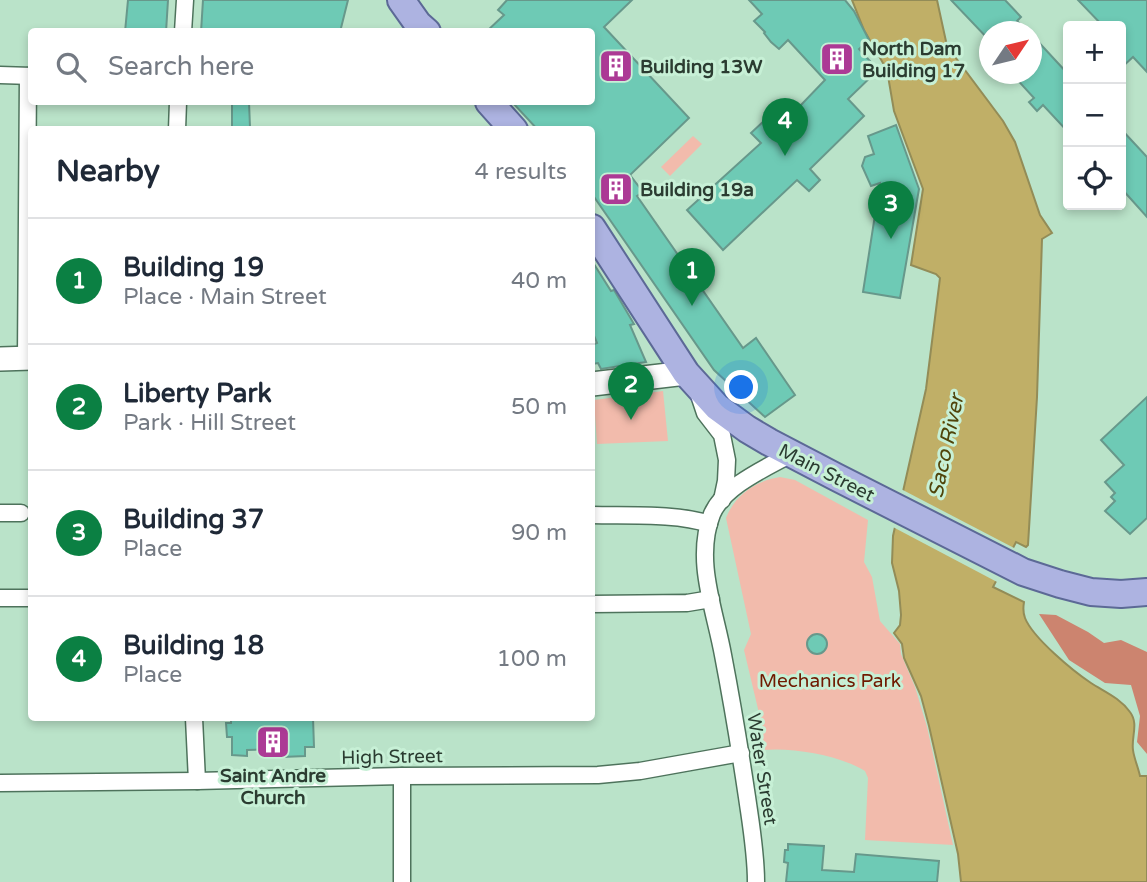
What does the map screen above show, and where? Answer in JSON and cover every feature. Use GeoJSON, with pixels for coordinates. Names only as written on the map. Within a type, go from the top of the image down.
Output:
{"type":"FeatureCollection","features":[{"type":"Feature","properties":{"kind":"main road"},"geometry":{"type":"LineString","coordinates":[[401,0],[422,28]]}},
{"type":"Feature","properties":{"kind":"main road"},"geometry":{"type":"LineString","coordinates":[[492,105],[510,126]]}},
{"type":"Feature","properties":{"kind":"main road","name":"Main Street"},"geometry":{"type":"LineString","coordinates":[[595,233],[690,378],[717,407],[769,442],[1000,562],[1038,578],[1091,592],[1147,592]]}},
{"type":"Feature","properties":{"kind":"street"},"geometry":{"type":"LineString","coordinates":[[183,28],[186,0]]}},
{"type":"Feature","properties":{"kind":"street"},"geometry":{"type":"LineString","coordinates":[[0,75],[28,76]]}},
{"type":"Feature","properties":{"kind":"street"},"geometry":{"type":"LineString","coordinates":[[29,105],[29,126]]}},
{"type":"Feature","properties":{"kind":"street"},"geometry":{"type":"LineString","coordinates":[[177,126],[178,105]]}},
{"type":"Feature","properties":{"kind":"street"},"geometry":{"type":"LineString","coordinates":[[0,359],[28,358]]}},
{"type":"Feature","properties":{"kind":"street"},"geometry":{"type":"LineString","coordinates":[[595,384],[690,378],[705,413],[722,435],[727,460],[722,500]]}},
{"type":"Feature","properties":{"kind":"street"},"geometry":{"type":"LineString","coordinates":[[722,500],[747,479],[791,454]]}},
{"type":"Feature","properties":{"kind":"street","name":"Water Street"},"geometry":{"type":"LineString","coordinates":[[722,500],[713,512],[706,534],[704,565],[741,753],[754,851],[755,882]]}},
{"type":"Feature","properties":{"kind":"street"},"geometry":{"type":"LineString","coordinates":[[0,513],[21,513]]}},
{"type":"Feature","properties":{"kind":"street"},"geometry":{"type":"LineString","coordinates":[[595,515],[674,517],[696,519],[709,524]]}},
{"type":"Feature","properties":{"kind":"street"},"geometry":{"type":"LineString","coordinates":[[0,598],[28,598]]}},
{"type":"Feature","properties":{"kind":"street"},"geometry":{"type":"LineString","coordinates":[[595,604],[687,603],[711,599]]}},
{"type":"Feature","properties":{"kind":"street"},"geometry":{"type":"LineString","coordinates":[[194,721],[197,781]]}},
{"type":"Feature","properties":{"kind":"street","name":"High Street"},"geometry":{"type":"LineString","coordinates":[[0,783],[598,775],[632,772],[741,753]]}},
{"type":"Feature","properties":{"kind":"street"},"geometry":{"type":"LineString","coordinates":[[402,776],[402,882]]}},
{"type":"Feature","properties":{"kind":"green space"},"geometry":{"type":"Polygon","coordinates":[[[693,136],[702,144],[670,176],[661,167],[693,136]]]}},
{"type":"Feature","properties":{"kind":"green space"},"geometry":{"type":"Polygon","coordinates":[[[663,391],[668,441],[597,444],[595,400],[663,391]]]}},
{"type":"Feature","properties":{"kind":"green space","name":"Mechanics Park"},"geometry":{"type":"Polygon","coordinates":[[[780,477],[795,480],[868,520],[864,562],[872,577],[880,621],[900,644],[901,654],[915,687],[927,727],[953,845],[865,840],[868,778],[865,771],[815,753],[763,750],[763,730],[744,650],[751,634],[726,518],[735,502],[747,490],[780,477]]]}},
{"type":"Feature","properties":{"kind":"shaded area"},"geometry":{"type":"Polygon","coordinates":[[[1039,614],[1056,615],[1104,643],[1121,640],[1147,652],[1147,754],[1137,742],[1140,716],[1131,685],[1105,683],[1069,660],[1039,614]]]}},
{"type":"Feature","properties":{"kind":"water","name":"Saco River"},"geometry":{"type":"Polygon","coordinates":[[[852,0],[937,0],[947,46],[1003,121],[1015,142],[1040,215],[1052,233],[1042,239],[1037,397],[1028,545],[1026,547],[1016,542],[993,587],[1024,602],[1025,618],[1036,635],[1083,678],[1122,703],[1133,717],[1134,756],[1140,776],[1147,776],[1147,882],[961,882],[958,854],[921,696],[904,658],[902,644],[894,633],[900,625],[901,615],[899,591],[892,563],[893,536],[926,389],[940,278],[911,265],[923,189],[894,111],[887,70],[864,30],[852,0]]]}},
{"type":"Feature","properties":{"kind":"pier"},"geometry":{"type":"Polygon","coordinates":[[[899,488],[1016,549],[999,583],[891,526],[899,488]]]}},
{"type":"Feature","properties":{"kind":"building"},"geometry":{"type":"Polygon","coordinates":[[[128,0],[168,0],[166,28],[125,28],[128,0]]]}},
{"type":"Feature","properties":{"kind":"building"},"geometry":{"type":"Polygon","coordinates":[[[203,0],[348,0],[341,28],[201,28],[203,0]]]}},
{"type":"Feature","properties":{"kind":"building"},"geometry":{"type":"Polygon","coordinates":[[[507,0],[632,0],[604,27],[689,118],[630,175],[643,192],[637,196],[743,348],[756,338],[795,395],[765,417],[714,370],[595,198],[595,126],[534,126],[515,105],[595,105],[595,28],[490,28],[504,15],[498,10],[507,0]]]}},
{"type":"Feature","properties":{"kind":"building"},"geometry":{"type":"Polygon","coordinates":[[[749,0],[845,0],[869,40],[859,49],[878,70],[848,99],[864,116],[810,169],[820,180],[809,191],[797,180],[723,250],[687,210],[761,143],[751,133],[765,120],[776,131],[825,80],[788,40],[779,49],[771,42],[754,21],[762,14],[749,0]]]}},
{"type":"Feature","properties":{"kind":"building"},"geometry":{"type":"Polygon","coordinates":[[[951,0],[1005,0],[1021,17],[1017,21],[979,21],[979,29],[951,0]]]}},
{"type":"Feature","properties":{"kind":"building"},"geometry":{"type":"Polygon","coordinates":[[[1078,0],[1147,0],[1147,72],[1133,57],[1126,63],[1126,21],[1098,21],[1078,0]]]}},
{"type":"Feature","properties":{"kind":"building"},"geometry":{"type":"Polygon","coordinates":[[[1042,46],[1063,69],[1063,127],[1043,105],[1037,111],[1029,102],[1034,98],[1021,84],[1042,84],[1042,46]]]}},
{"type":"Feature","properties":{"kind":"building"},"geometry":{"type":"Polygon","coordinates":[[[232,105],[249,105],[250,126],[232,126],[232,105]]]}},
{"type":"Feature","properties":{"kind":"building"},"geometry":{"type":"Polygon","coordinates":[[[896,125],[919,189],[900,298],[863,292],[880,183],[871,186],[862,166],[865,157],[874,154],[868,136],[896,125]]]}},
{"type":"Feature","properties":{"kind":"building"},"geometry":{"type":"Polygon","coordinates":[[[1126,134],[1147,157],[1147,217],[1126,194],[1126,134]]]}},
{"type":"Feature","properties":{"kind":"building"},"geometry":{"type":"Polygon","coordinates":[[[595,266],[611,291],[614,290],[634,324],[630,325],[646,362],[601,369],[598,363],[595,364],[595,266]]]}},
{"type":"Feature","properties":{"kind":"building"},"geometry":{"type":"Polygon","coordinates":[[[1147,397],[1147,518],[1130,534],[1105,511],[1115,501],[1111,497],[1115,493],[1105,482],[1124,465],[1101,440],[1147,397]]]}},
{"type":"Feature","properties":{"kind":"building"},"geometry":{"type":"Polygon","coordinates":[[[817,634],[824,637],[827,644],[824,651],[817,654],[810,651],[807,644],[810,637],[817,634]]]}},
{"type":"Feature","properties":{"kind":"building","name":"Saint Andre Church"},"geometry":{"type":"Polygon","coordinates":[[[313,721],[314,747],[305,747],[305,756],[283,757],[283,749],[247,750],[247,756],[232,755],[232,737],[227,737],[226,723],[313,721]]]}},
{"type":"Feature","properties":{"kind":"building"},"geometry":{"type":"Polygon","coordinates":[[[788,844],[824,846],[822,870],[854,872],[856,854],[939,861],[937,882],[786,882],[788,863],[784,862],[788,844]]]}},
{"type":"Feature","properties":{"kind":"place","name":"North Dam Building 17"},"geometry":{"type":"Point","coordinates":[837,59]}},
{"type":"Feature","properties":{"kind":"place","name":"Building 13W"},"geometry":{"type":"Point","coordinates":[616,66]}},
{"type":"Feature","properties":{"kind":"place","name":"Building 18"},"geometry":{"type":"Point","coordinates":[785,156]}},
{"type":"Feature","properties":{"kind":"place","name":"Building 19a"},"geometry":{"type":"Point","coordinates":[616,189]}},
{"type":"Feature","properties":{"kind":"place","name":"Building 37"},"geometry":{"type":"Point","coordinates":[891,239]}},
{"type":"Feature","properties":{"kind":"place","name":"Building 19"},"geometry":{"type":"Point","coordinates":[692,306]}},
{"type":"Feature","properties":{"kind":"place","name":"Liberty Park"},"geometry":{"type":"Point","coordinates":[631,420]}},
{"type":"Feature","properties":{"kind":"place","name":"Saint Andre Church"},"geometry":{"type":"Point","coordinates":[273,742]}}]}
